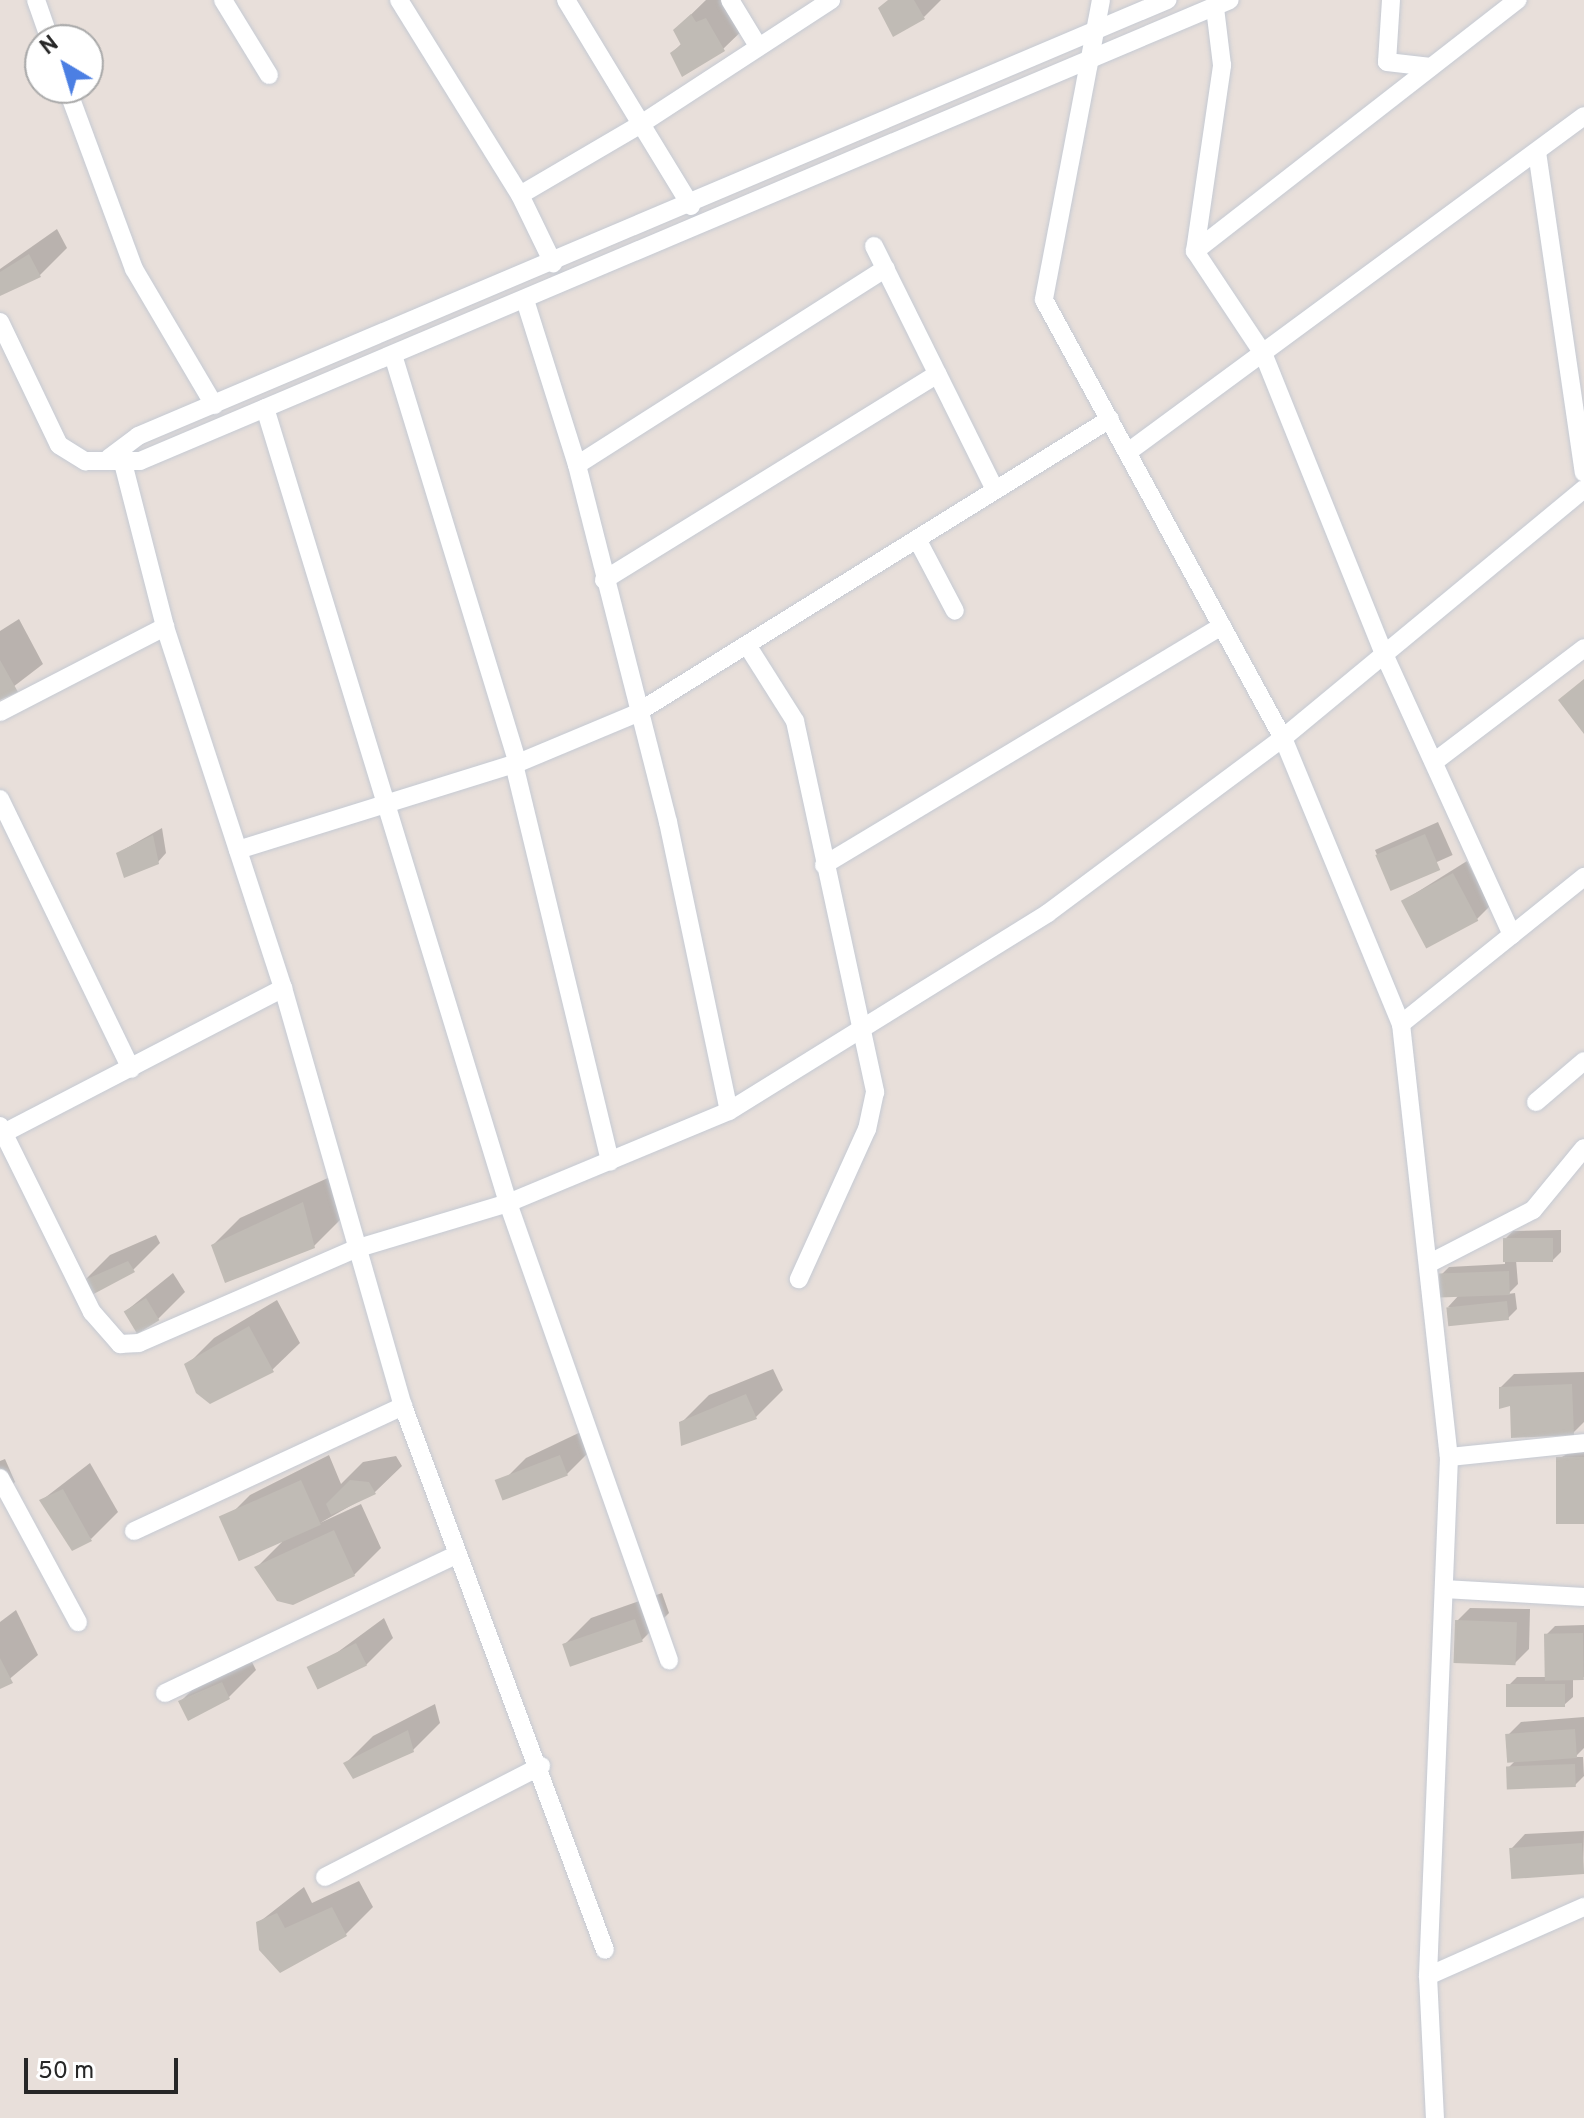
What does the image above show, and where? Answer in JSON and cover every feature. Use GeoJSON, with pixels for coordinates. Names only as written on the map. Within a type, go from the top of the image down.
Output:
{"type":"FeatureCollection","features":[{"type":"Feature","properties":{"kind":"street"},"geometry":{"type":"LineString","coordinates":[[36,0],[44,24]]}},
{"type":"Feature","properties":{"kind":"street"},"geometry":{"type":"LineString","coordinates":[[223,0],[269,75]]}},
{"type":"Feature","properties":{"kind":"street"},"geometry":{"type":"LineString","coordinates":[[399,0],[520,195],[553,263]]}},
{"type":"Feature","properties":{"kind":"street"},"geometry":{"type":"LineString","coordinates":[[566,0],[691,206]]}},
{"type":"Feature","properties":{"kind":"street"},"geometry":{"type":"LineString","coordinates":[[730,0],[758,46]]}},
{"type":"Feature","properties":{"kind":"street"},"geometry":{"type":"LineString","coordinates":[[520,195],[641,124],[831,0]]}},
{"type":"Feature","properties":{"kind":"street"},"geometry":{"type":"LineString","coordinates":[[1101,0],[1044,300],[1283,738],[1401,1024],[1449,1457],[1428,1976],[1435,2118]]}},
{"type":"Feature","properties":{"kind":"street"},"geometry":{"type":"LineString","coordinates":[[119,464],[138,436],[1093,37],[1167,0]]}},
{"type":"Feature","properties":{"kind":"street"},"geometry":{"type":"LineString","coordinates":[[1391,0],[1387,62],[1431,67]]}},
{"type":"Feature","properties":{"kind":"street"},"geometry":{"type":"LineString","coordinates":[[1195,251],[1518,0]]}},
{"type":"Feature","properties":{"kind":"street"},"geometry":{"type":"LineString","coordinates":[[0,322],[32,402],[59,445],[85,461],[119,464],[140,461],[1223,4],[1222,65],[1195,251],[1264,355],[1384,654],[1512,935]]}},
{"type":"Feature","properties":{"kind":"street"},"geometry":{"type":"LineString","coordinates":[[73,104],[134,269],[214,405]]}},
{"type":"Feature","properties":{"kind":"street"},"geometry":{"type":"LineString","coordinates":[[1128,452],[1264,355],[1584,116]]}},
{"type":"Feature","properties":{"kind":"street"},"geometry":{"type":"LineString","coordinates":[[1537,152],[1584,473]]}},
{"type":"Feature","properties":{"kind":"street"},"geometry":{"type":"LineString","coordinates":[[874,246],[995,490]]}},
{"type":"Feature","properties":{"kind":"street"},"geometry":{"type":"LineString","coordinates":[[577,465],[886,268]]}},
{"type":"Feature","properties":{"kind":"street"},"geometry":{"type":"LineString","coordinates":[[525,300],[577,465],[635,714],[668,822],[729,1111]]}},
{"type":"Feature","properties":{"kind":"street"},"geometry":{"type":"LineString","coordinates":[[393,355],[516,763],[610,1162]]}},
{"type":"Feature","properties":{"kind":"street"},"geometry":{"type":"LineString","coordinates":[[604,580],[938,374]]}},
{"type":"Feature","properties":{"kind":"street"},"geometry":{"type":"LineString","coordinates":[[265,408],[380,804],[508,1203],[669,1660]]}},
{"type":"Feature","properties":{"kind":"street"},"geometry":{"type":"LineString","coordinates":[[238,850],[516,763],[635,714],[1110,419]]}},
{"type":"Feature","properties":{"kind":"street"},"geometry":{"type":"LineString","coordinates":[[119,464],[131,496],[165,627],[283,988],[355,1249],[403,1406],[456,1555],[541,1766],[605,1950]]}},
{"type":"Feature","properties":{"kind":"street"},"geometry":{"type":"LineString","coordinates":[[283,988],[131,1069],[1,1132],[92,1312],[120,1344],[139,1343],[355,1249],[508,1203],[729,1111],[856,1027],[1048,913],[1283,738],[1584,489]]}},
{"type":"Feature","properties":{"kind":"street"},"geometry":{"type":"LineString","coordinates":[[917,539],[955,611]]}},
{"type":"Feature","properties":{"kind":"street"},"geometry":{"type":"LineString","coordinates":[[824,865],[1222,626]]}},
{"type":"Feature","properties":{"kind":"street"},"geometry":{"type":"LineString","coordinates":[[0,712],[165,627]]}},
{"type":"Feature","properties":{"kind":"street"},"geometry":{"type":"LineString","coordinates":[[747,645],[795,721],[856,1027],[874,1073],[873,1112],[799,1279]]}},
{"type":"Feature","properties":{"kind":"street"},"geometry":{"type":"LineString","coordinates":[[1434,762],[1584,648]]}},
{"type":"Feature","properties":{"kind":"street"},"geometry":{"type":"LineString","coordinates":[[0,799],[131,1069]]}},
{"type":"Feature","properties":{"kind":"street"},"geometry":{"type":"LineString","coordinates":[[1401,1024],[1584,877]]}},
{"type":"Feature","properties":{"kind":"street"},"geometry":{"type":"LineString","coordinates":[[1536,1102],[1582,1069]]}},
{"type":"Feature","properties":{"kind":"street"},"geometry":{"type":"LineString","coordinates":[[1428,1264],[1533,1210],[1584,1148]]}},
{"type":"Feature","properties":{"kind":"street"},"geometry":{"type":"LineString","coordinates":[[134,1531],[403,1406]]}},
{"type":"Feature","properties":{"kind":"street"},"geometry":{"type":"LineString","coordinates":[[1449,1457],[1584,1443]]}},
{"type":"Feature","properties":{"kind":"street"},"geometry":{"type":"LineString","coordinates":[[0,1478],[78,1622]]}},
{"type":"Feature","properties":{"kind":"street"},"geometry":{"type":"LineString","coordinates":[[165,1693],[456,1555]]}},
{"type":"Feature","properties":{"kind":"street"},"geometry":{"type":"LineString","coordinates":[[1444,1589],[1584,1597]]}},
{"type":"Feature","properties":{"kind":"street"},"geometry":{"type":"LineString","coordinates":[[325,1877],[541,1766]]}},
{"type":"Feature","properties":{"kind":"street"},"geometry":{"type":"LineString","coordinates":[[1428,1976],[1584,1907]]}},
{"type":"Feature","properties":{"kind":"building"},"geometry":{"type":"Polygon","coordinates":[[[888,0],[914,0],[925,19],[893,37],[878,8],[888,0]]]}},
{"type":"Feature","properties":{"kind":"building"},"geometry":{"type":"Polygon","coordinates":[[[691,14],[696,22],[706,18],[725,51],[682,77],[670,53],[681,45],[673,30],[691,14]]]}},
{"type":"Feature","properties":{"kind":"building"},"geometry":{"type":"Polygon","coordinates":[[[29,254],[41,277],[0,296],[0,272],[29,254]]]}},
{"type":"Feature","properties":{"kind":"building"},"geometry":{"type":"Polygon","coordinates":[[[0,660],[18,692],[0,700],[0,660]]]}},
{"type":"Feature","properties":{"kind":"building"},"geometry":{"type":"Polygon","coordinates":[[[1584,679],[1584,734],[1558,700],[1584,679]]]}},
{"type":"Feature","properties":{"kind":"building"},"geometry":{"type":"Polygon","coordinates":[[[1425,834],[1440,870],[1391,891],[1375,855],[1425,834]]]}},
{"type":"Feature","properties":{"kind":"building"},"geometry":{"type":"Polygon","coordinates":[[[153,835],[159,864],[124,878],[116,853],[153,835]]]}},
{"type":"Feature","properties":{"kind":"building"},"geometry":{"type":"Polygon","coordinates":[[[1453,873],[1478,921],[1426,948],[1401,901],[1453,873]]]}},
{"type":"Feature","properties":{"kind":"building"},"geometry":{"type":"Polygon","coordinates":[[[303,1202],[315,1248],[225,1283],[211,1245],[303,1202]]]}},
{"type":"Feature","properties":{"kind":"building"},"geometry":{"type":"Polygon","coordinates":[[[1503,1238],[1553,1238],[1553,1262],[1503,1262],[1503,1238]]]}},
{"type":"Feature","properties":{"kind":"building"},"geometry":{"type":"Polygon","coordinates":[[[128,1261],[135,1272],[88,1297],[80,1282],[128,1261]]]}},
{"type":"Feature","properties":{"kind":"building"},"geometry":{"type":"Polygon","coordinates":[[[1509,1271],[1510,1295],[1440,1297],[1439,1273],[1509,1271]]]}},
{"type":"Feature","properties":{"kind":"building"},"geometry":{"type":"Polygon","coordinates":[[[146,1298],[159,1320],[137,1334],[124,1311],[146,1298]]]}},
{"type":"Feature","properties":{"kind":"building"},"geometry":{"type":"Polygon","coordinates":[[[1507,1301],[1509,1320],[1448,1326],[1446,1307],[1507,1301]]]}},
{"type":"Feature","properties":{"kind":"building"},"geometry":{"type":"Polygon","coordinates":[[[249,1326],[274,1372],[210,1404],[196,1393],[184,1364],[249,1326]]]}},
{"type":"Feature","properties":{"kind":"building"},"geometry":{"type":"Polygon","coordinates":[[[1572,1384],[1574,1435],[1511,1438],[1510,1406],[1499,1409],[1499,1387],[1572,1384]]]}},
{"type":"Feature","properties":{"kind":"building"},"geometry":{"type":"Polygon","coordinates":[[[746,1394],[757,1419],[681,1446],[679,1422],[746,1394]]]}},
{"type":"Feature","properties":{"kind":"building"},"geometry":{"type":"Polygon","coordinates":[[[560,1455],[568,1476],[503,1501],[495,1480],[560,1455]]]}},
{"type":"Feature","properties":{"kind":"building"},"geometry":{"type":"Polygon","coordinates":[[[1556,1457],[1584,1457],[1584,1524],[1556,1524],[1556,1457]]]}},
{"type":"Feature","properties":{"kind":"building"},"geometry":{"type":"Polygon","coordinates":[[[301,1480],[321,1525],[239,1561],[219,1517],[301,1480]]]}},
{"type":"Feature","properties":{"kind":"building"},"geometry":{"type":"Polygon","coordinates":[[[350,1480],[369,1482],[376,1494],[331,1515],[326,1504],[350,1480]]]}},
{"type":"Feature","properties":{"kind":"building"},"geometry":{"type":"Polygon","coordinates":[[[63,1489],[92,1541],[72,1551],[39,1500],[63,1489]]]}},
{"type":"Feature","properties":{"kind":"building"},"geometry":{"type":"Polygon","coordinates":[[[334,1530],[355,1576],[293,1605],[277,1601],[254,1567],[334,1530]]]}},
{"type":"Feature","properties":{"kind":"building"},"geometry":{"type":"Polygon","coordinates":[[[635,1619],[643,1642],[570,1667],[562,1644],[635,1619]]]}},
{"type":"Feature","properties":{"kind":"building"},"geometry":{"type":"Polygon","coordinates":[[[1455,1620],[1517,1622],[1515,1665],[1453,1663],[1455,1620]]]}},
{"type":"Feature","properties":{"kind":"building"},"geometry":{"type":"Polygon","coordinates":[[[1583,1633],[1584,1680],[1545,1681],[1544,1634],[1583,1633]]]}},
{"type":"Feature","properties":{"kind":"building"},"geometry":{"type":"Polygon","coordinates":[[[356,1643],[367,1665],[318,1690],[307,1667],[356,1643]]]}},
{"type":"Feature","properties":{"kind":"building"},"geometry":{"type":"Polygon","coordinates":[[[0,1658],[13,1683],[0,1689],[0,1658]]]}},
{"type":"Feature","properties":{"kind":"building"},"geometry":{"type":"Polygon","coordinates":[[[222,1682],[230,1699],[188,1721],[178,1701],[222,1682]]]}},
{"type":"Feature","properties":{"kind":"building"},"geometry":{"type":"Polygon","coordinates":[[[1506,1684],[1565,1684],[1565,1707],[1506,1707],[1506,1684]]]}},
{"type":"Feature","properties":{"kind":"building"},"geometry":{"type":"Polygon","coordinates":[[[1575,1729],[1577,1758],[1507,1763],[1505,1734],[1575,1729]]]}},
{"type":"Feature","properties":{"kind":"building"},"geometry":{"type":"Polygon","coordinates":[[[408,1730],[414,1752],[353,1779],[343,1763],[408,1730]]]}},
{"type":"Feature","properties":{"kind":"building"},"geometry":{"type":"Polygon","coordinates":[[[1575,1764],[1576,1787],[1507,1789],[1506,1766],[1575,1764]]]}},
{"type":"Feature","properties":{"kind":"building"},"geometry":{"type":"Polygon","coordinates":[[[1582,1843],[1584,1874],[1511,1879],[1509,1848],[1582,1843]]]}},
{"type":"Feature","properties":{"kind":"building"},"geometry":{"type":"Polygon","coordinates":[[[332,1907],[347,1936],[280,1973],[259,1950],[256,1922],[277,1913],[285,1928],[332,1907]]]}}]}
